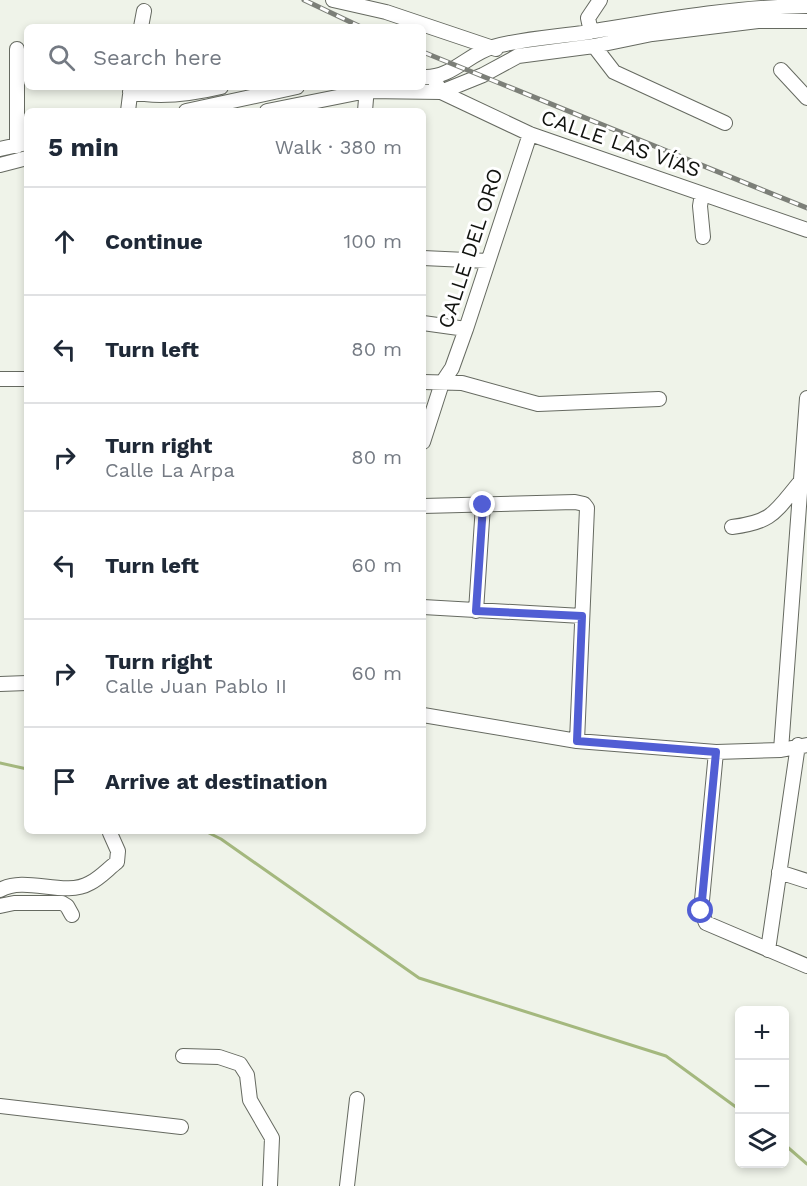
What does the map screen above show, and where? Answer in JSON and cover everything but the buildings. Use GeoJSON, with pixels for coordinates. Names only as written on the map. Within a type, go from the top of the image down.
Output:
{"type":"FeatureCollection","features":[{"type":"Feature","properties":{"kind":"street"},"geometry":{"type":"LineString","coordinates":[[333,0],[351,2],[422,24]]}},
{"type":"Feature","properties":{"kind":"street"},"geometry":{"type":"LineString","coordinates":[[371,0],[386,12]]}},
{"type":"Feature","properties":{"kind":"street"},"geometry":{"type":"LineString","coordinates":[[600,0],[588,18],[592,39],[614,72],[725,123]]}},
{"type":"Feature","properties":{"kind":"street"},"geometry":{"type":"LineString","coordinates":[[392,90],[441,92],[483,75],[518,56],[592,39],[649,21],[759,7],[804,4]]}},
{"type":"Feature","properties":{"kind":"street"},"geometry":{"type":"LineString","coordinates":[[142,24],[144,11]]}},
{"type":"Feature","properties":{"kind":"street"},"geometry":{"type":"LineString","coordinates":[[441,92],[428,77],[462,65],[492,47],[652,34],[758,21],[807,21]]}},
{"type":"Feature","properties":{"kind":"street"},"geometry":{"type":"LineString","coordinates":[[426,25],[518,56]]}},
{"type":"Feature","properties":{"kind":"street"},"geometry":{"type":"LineString","coordinates":[[0,149],[22,144],[17,49]]}},
{"type":"Feature","properties":{"kind":"street"},"geometry":{"type":"LineString","coordinates":[[781,70],[807,98]]}},
{"type":"Feature","properties":{"kind":"street"},"geometry":{"type":"LineString","coordinates":[[128,108],[130,90]]}},
{"type":"Feature","properties":{"kind":"street"},"geometry":{"type":"LineString","coordinates":[[133,90],[146,95],[208,90]]}},
{"type":"Feature","properties":{"kind":"street"},"geometry":{"type":"LineString","coordinates":[[200,108],[283,90]]}},
{"type":"Feature","properties":{"kind":"street"},"geometry":{"type":"LineString","coordinates":[[281,108],[362,90]]}},
{"type":"Feature","properties":{"kind":"street"},"geometry":{"type":"LineString","coordinates":[[365,108],[367,90]]}},
{"type":"Feature","properties":{"kind":"street","name":"CALLE LAS VÍAS"},"geometry":{"type":"LineString","coordinates":[[441,92],[530,134],[807,230]]}},
{"type":"Feature","properties":{"kind":"street","name":"CALLE DEL ORO"},"geometry":{"type":"LineString","coordinates":[[426,433],[442,382],[452,368],[466,330],[530,134]]}},
{"type":"Feature","properties":{"kind":"street"},"geometry":{"type":"LineString","coordinates":[[0,165],[24,159]]}},
{"type":"Feature","properties":{"kind":"street"},"geometry":{"type":"LineString","coordinates":[[702,194],[700,206],[703,237]]}},
{"type":"Feature","properties":{"kind":"street"},"geometry":{"type":"LineString","coordinates":[[426,258],[488,261]]}},
{"type":"Feature","properties":{"kind":"street"},"geometry":{"type":"LineString","coordinates":[[426,323],[466,330]]}},
{"type":"Feature","properties":{"kind":"street"},"geometry":{"type":"LineString","coordinates":[[0,379],[24,379]]}},
{"type":"Feature","properties":{"kind":"street"},"geometry":{"type":"LineString","coordinates":[[426,382],[462,383],[538,404],[658,399]]}},
{"type":"Feature","properties":{"kind":"street"},"geometry":{"type":"LineString","coordinates":[[781,750],[800,598],[803,512],[800,482],[807,398]]}},
{"type":"Feature","properties":{"kind":"street"},"geometry":{"type":"LineString","coordinates":[[732,527],[757,524],[771,517],[800,482]]}},
{"type":"Feature","properties":{"kind":"street"},"geometry":{"type":"LineString","coordinates":[[426,506],[575,502],[584,504],[588,513],[577,741]]}},
{"type":"Feature","properties":{"kind":"street"},"geometry":{"type":"LineString","coordinates":[[476,611],[483,505]]}},
{"type":"Feature","properties":{"kind":"street"},"geometry":{"type":"LineString","coordinates":[[426,607],[582,616]]}},
{"type":"Feature","properties":{"kind":"street"},"geometry":{"type":"LineString","coordinates":[[0,684],[24,683]]}},
{"type":"Feature","properties":{"kind":"street"},"geometry":{"type":"LineString","coordinates":[[426,716],[577,741],[716,752],[781,750],[802,745],[779,872],[768,950]]}},
{"type":"Feature","properties":{"kind":"street"},"geometry":{"type":"LineString","coordinates":[[716,752],[701,911],[706,924],[807,966]]}},
{"type":"Feature","properties":{"kind":"street"},"geometry":{"type":"LineString","coordinates":[[0,890],[11,886],[71,888],[89,884],[117,862],[118,851],[110,834]]}},
{"type":"Feature","properties":{"kind":"street"},"geometry":{"type":"LineString","coordinates":[[779,872],[807,881]]}},
{"type":"Feature","properties":{"kind":"street"},"geometry":{"type":"LineString","coordinates":[[0,906],[14,903],[62,903],[68,906],[72,915]]}},
{"type":"Feature","properties":{"kind":"street"},"geometry":{"type":"LineString","coordinates":[[183,1056],[219,1057],[240,1064],[247,1075],[250,1100],[272,1138],[270,1186]]}},
{"type":"Feature","properties":{"kind":"street"},"geometry":{"type":"LineString","coordinates":[[347,1186],[357,1099]]}},
{"type":"Feature","properties":{"kind":"street"},"geometry":{"type":"LineString","coordinates":[[0,1106],[181,1127]]}},
{"type":"Feature","properties":{"kind":"waterway"},"geometry":{"type":"LineString","coordinates":[[0,763],[24,768]]}},
{"type":"Feature","properties":{"kind":"waterway"},"geometry":{"type":"LineString","coordinates":[[211,834],[419,978],[666,1056],[735,1106]]}},
{"type":"Feature","properties":{"kind":"waterway"},"geometry":{"type":"LineString","coordinates":[[789,1148],[807,1164]]}},
{"type":"Feature","properties":{"kind":"railway"},"geometry":{"type":"LineString","coordinates":[[304,0],[355,24]]}},
{"type":"Feature","properties":{"kind":"railway"},"geometry":{"type":"LineString","coordinates":[[426,53],[807,208]]}},
{"type":"Feature","properties":{"kind":"route"},"geometry":{"type":"LineString","coordinates":[[483,505],[476,611],[582,616],[577,741],[716,752],[701,911]]}}]}
